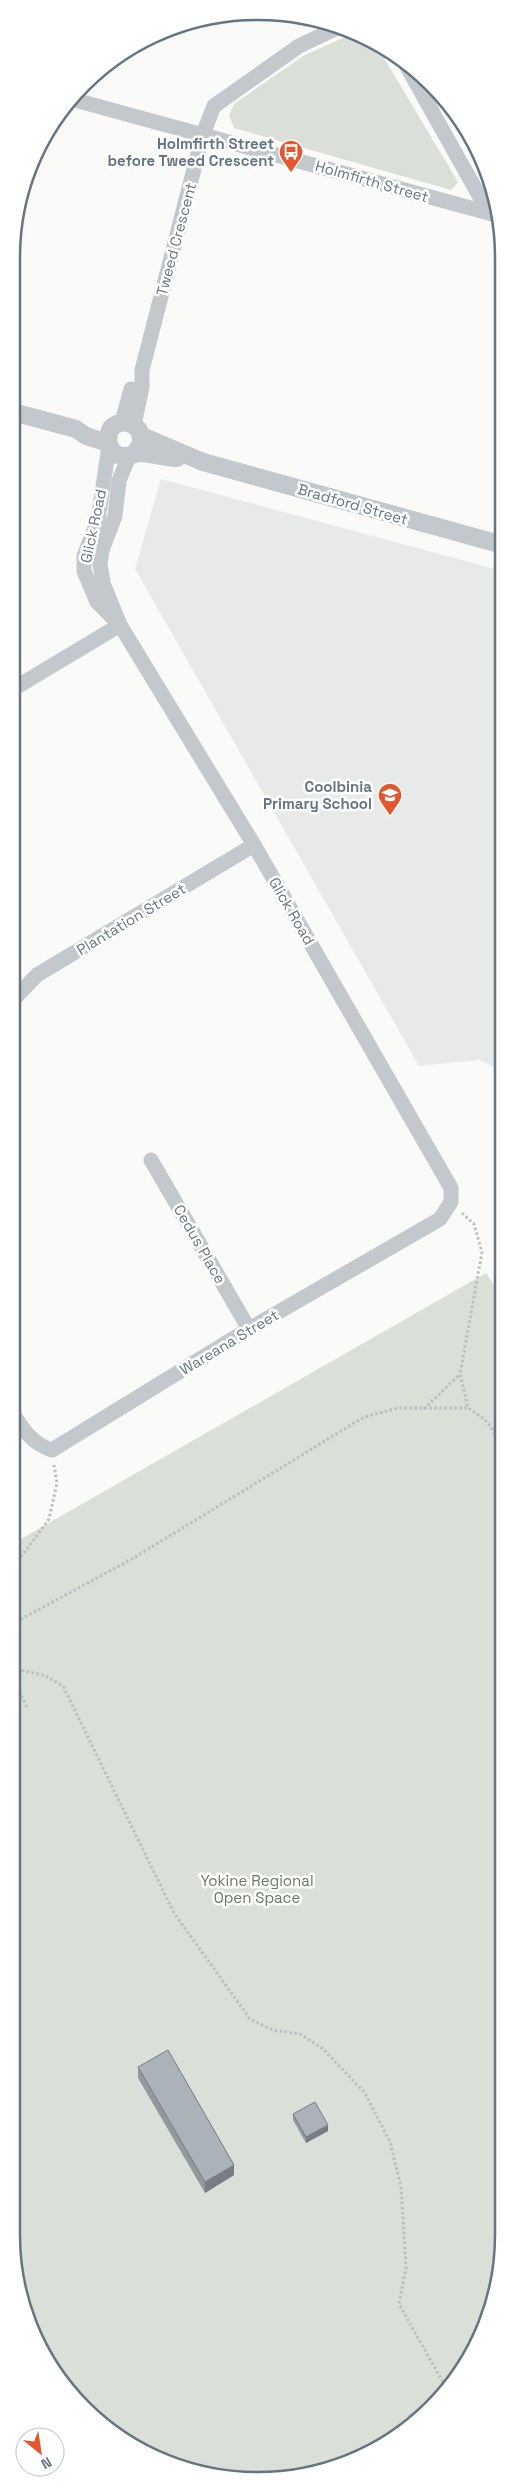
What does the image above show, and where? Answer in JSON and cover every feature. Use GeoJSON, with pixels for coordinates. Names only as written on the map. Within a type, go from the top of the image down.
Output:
{"type":"FeatureCollection","features":[{"type":"Feature","properties":{"kind":"street","name":"Tweed Crescent"},"geometry":{"type":"LineString","coordinates":[[121,433],[132,386],[142,370],[203,134],[214,106],[299,46],[330,32]]}},
{"type":"Feature","properties":{"kind":"street"},"geometry":{"type":"LineString","coordinates":[[414,79],[490,210]]}},
{"type":"Feature","properties":{"kind":"street","name":"Holmfirth Street"},"geometry":{"type":"LineString","coordinates":[[79,101],[490,214]]}},
{"type":"Feature","properties":{"kind":"street","name":"Bradford Street"},"geometry":{"type":"LineString","coordinates":[[20,414],[76,429],[86,436],[121,433],[203,462],[495,543]]}},
{"type":"Feature","properties":{"kind":"street"},"geometry":{"type":"LineString","coordinates":[[121,433],[142,442],[132,454]]}},
{"type":"Feature","properties":{"kind":"street","name":"Bradford Street"},"geometry":{"type":"LineString","coordinates":[[121,433],[117,455],[132,454],[203,462]]}},
{"type":"Feature","properties":{"kind":"street","name":"Glick Road"},"geometry":{"type":"LineString","coordinates":[[120,625],[97,602],[84,571],[84,556],[98,520],[121,433]]}},
{"type":"Feature","properties":{"kind":"street","name":"Glick Road"},"geometry":{"type":"LineString","coordinates":[[132,454],[119,481],[115,516],[102,550],[100,564],[103,582],[120,625],[254,845],[451,1188],[451,1202]]}},
{"type":"Feature","properties":{"kind":"street"},"geometry":{"type":"LineString","coordinates":[[20,685],[120,625]]}},
{"type":"Feature","properties":{"kind":"street","name":"Plantation Street"},"geometry":{"type":"LineString","coordinates":[[20,992],[36,976],[254,845]]}},
{"type":"Feature","properties":{"kind":"street","name":"Cedus Place"},"geometry":{"type":"LineString","coordinates":[[151,1160],[249,1329]]}},
{"type":"Feature","properties":{"kind":"street","name":"Wareana Street"},"geometry":{"type":"LineString","coordinates":[[52,1450],[249,1329],[440,1220],[451,1202]]}},
{"type":"Feature","properties":{"kind":"street"},"geometry":{"type":"LineString","coordinates":[[20,1426],[23,1431],[42,1447],[52,1450]]}},
{"type":"Feature","properties":{"kind":"path"},"geometry":{"type":"LineString","coordinates":[[451,1202],[474,1224],[482,1252],[460,1374],[468,1408]]}},
{"type":"Feature","properties":{"kind":"path"},"geometry":{"type":"LineString","coordinates":[[424,1409],[460,1374]]}},
{"type":"Feature","properties":{"kind":"path"},"geometry":{"type":"LineString","coordinates":[[20,1620],[132,1559],[364,1416],[398,1408],[468,1408],[486,1420],[495,1432]]}},
{"type":"Feature","properties":{"kind":"path"},"geometry":{"type":"LineString","coordinates":[[20,1558],[49,1519],[57,1483],[52,1450]]}},
{"type":"Feature","properties":{"kind":"path"},"geometry":{"type":"LineString","coordinates":[[20,1670],[46,1676],[63,1686],[174,1913],[250,2019],[273,2030],[300,2034],[322,2048],[365,2093],[390,2142],[401,2187],[406,2268],[399,2304],[443,2383]]}},
{"type":"Feature","properties":{"kind":"path"},"geometry":{"type":"LineString","coordinates":[[20,1693],[27,1707]]}},
{"type":"Feature","properties":{"kind":"shaded area","name":"Coolbinia Primary School"},"geometry":{"type":"Polygon","coordinates":[[[161,479],[495,569],[495,1067],[479,1060],[419,1066],[135,569],[161,479]]]}},
{"type":"Feature","properties":{"kind":"green space"},"geometry":{"type":"Polygon","coordinates":[[[343,38],[348,38],[363,44],[383,56],[458,182],[451,190],[234,128],[229,115],[234,104],[303,56],[343,38]]]}},
{"type":"Feature","properties":{"kind":"green space","name":"Yokine Regional Open Space"},"geometry":{"type":"Polygon","coordinates":[[[486,1273],[495,1286],[495,2234],[493,2265],[487,2296],[471,2340],[455,2366],[436,2391],[414,2413],[389,2432],[363,2448],[319,2464],[288,2470],[258,2472],[227,2470],[196,2464],[152,2448],[113,2423],[69,2379],[44,2340],[28,2296],[22,2265],[20,2234],[20,1539],[486,1273]]]}},
{"type":"Feature","properties":{"kind":"building"},"geometry":{"type":"Polygon","coordinates":[[[168,2050],[234,2165],[205,2182],[138,2067],[168,2050]]]}},
{"type":"Feature","properties":{"kind":"building"},"geometry":{"type":"Polygon","coordinates":[[[315,2102],[328,2125],[306,2137],[293,2114],[315,2102]]]}},
{"type":"Feature","properties":{"kind":"place","name":"Holmfirth Street before Tweed Crescent"},"geometry":{"type":"Point","coordinates":[291,173]}},
{"type":"Feature","properties":{"kind":"place","name":"Coolbinia Primary School"},"geometry":{"type":"Point","coordinates":[390,816]}}]}
